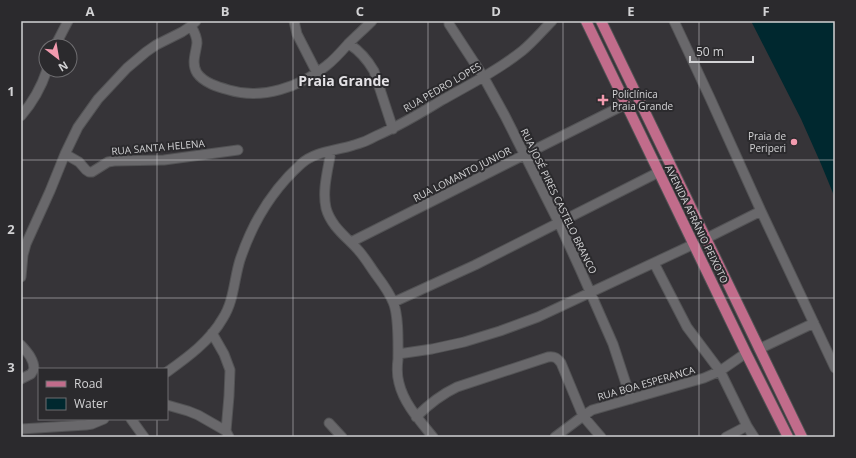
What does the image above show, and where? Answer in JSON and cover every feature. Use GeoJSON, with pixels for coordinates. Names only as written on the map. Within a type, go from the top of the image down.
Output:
{"type":"FeatureCollection","features":[{"type":"Feature","properties":{"kind":"main road","name":"AVENIDA AFRÂNIO PEIXOTO"},"geometry":{"type":"LineString","coordinates":[[586,21],[788,437]]}},
{"type":"Feature","properties":{"kind":"main road","name":"AVENIDA AFRÂNIO PEIXOTO"},"geometry":{"type":"LineString","coordinates":[[602,21],[802,437]]}},
{"type":"Feature","properties":{"kind":"street"},"geometry":{"type":"LineString","coordinates":[[59,38],[68,21]]}},
{"type":"Feature","properties":{"kind":"street"},"geometry":{"type":"LineString","coordinates":[[294,21],[297,34],[317,73]]}},
{"type":"Feature","properties":{"kind":"street"},"geometry":{"type":"LineString","coordinates":[[21,278],[23,255],[26,244],[78,126],[98,99],[127,68],[146,52],[178,34],[193,23],[197,42],[194,66],[198,74],[206,81],[237,93],[266,93],[291,86],[317,73],[336,57],[372,21]]}},
{"type":"Feature","properties":{"kind":"street","name":"RUA JOSÉ PIRES CASTELO BRANCO"},"geometry":{"type":"LineString","coordinates":[[448,21],[483,76],[559,223],[613,344],[631,399]]}},
{"type":"Feature","properties":{"kind":"street","name":"RUA PEDRO LOPES"},"geometry":{"type":"LineString","coordinates":[[168,371],[191,354],[212,333],[224,317],[229,306],[240,261],[251,231],[276,191],[301,164],[317,154],[355,145],[393,129],[483,76],[522,51],[552,21]]}},
{"type":"Feature","properties":{"kind":"street"},"geometry":{"type":"LineString","coordinates":[[674,21],[835,368]]}},
{"type":"Feature","properties":{"kind":"street"},"geometry":{"type":"LineString","coordinates":[[348,44],[364,56],[374,71],[393,129]]}},
{"type":"Feature","properties":{"kind":"street"},"geometry":{"type":"LineString","coordinates":[[21,116],[34,99],[44,78]]}},
{"type":"Feature","properties":{"kind":"street","name":"RUA LOMANTO JUNIOR"},"geometry":{"type":"LineString","coordinates":[[351,242],[626,104]]}},
{"type":"Feature","properties":{"kind":"street","name":"RUA SANTA HELENA"},"geometry":{"type":"LineString","coordinates":[[65,154],[79,162],[86,170],[92,172],[108,162],[114,161],[164,160],[238,150]]}},
{"type":"Feature","properties":{"kind":"street"},"geometry":{"type":"LineString","coordinates":[[331,151],[324,198],[327,210],[341,233],[359,251],[388,291],[394,302],[397,319],[397,372],[399,383],[403,394],[416,417],[432,437]]}},
{"type":"Feature","properties":{"kind":"street"},"geometry":{"type":"LineString","coordinates":[[394,302],[475,265],[659,172]]}},
{"type":"Feature","properties":{"kind":"street"},"geometry":{"type":"LineString","coordinates":[[707,238],[761,211]]}},
{"type":"Feature","properties":{"kind":"street"},"geometry":{"type":"LineString","coordinates":[[398,354],[464,342],[538,317],[694,244]]}},
{"type":"Feature","properties":{"kind":"street"},"geometry":{"type":"LineString","coordinates":[[654,263],[687,327],[720,371],[754,437]]}},
{"type":"Feature","properties":{"kind":"street"},"geometry":{"type":"LineString","coordinates":[[759,348],[814,323]]}},
{"type":"Feature","properties":{"kind":"street"},"geometry":{"type":"LineString","coordinates":[[212,333],[224,354],[230,370],[228,434]]}},
{"type":"Feature","properties":{"kind":"street"},"geometry":{"type":"LineString","coordinates":[[21,345],[33,362],[34,369],[31,374],[21,379]]}},
{"type":"Feature","properties":{"kind":"street","name":"RUA BOA ESPERANCA"},"geometry":{"type":"LineString","coordinates":[[555,437],[592,410],[704,378],[720,371],[746,353]]}},
{"type":"Feature","properties":{"kind":"street"},"geometry":{"type":"LineString","coordinates":[[416,417],[436,398],[457,387],[553,356],[558,358],[561,363],[583,416],[601,437]]}},
{"type":"Feature","properties":{"kind":"street"},"geometry":{"type":"LineString","coordinates":[[168,405],[198,415],[228,434]]}},
{"type":"Feature","properties":{"kind":"street"},"geometry":{"type":"LineString","coordinates":[[21,429],[92,424],[102,420]]}},
{"type":"Feature","properties":{"kind":"street"},"geometry":{"type":"LineString","coordinates":[[132,420],[144,437]]}},
{"type":"Feature","properties":{"kind":"street"},"geometry":{"type":"LineString","coordinates":[[329,423],[342,437]]}},
{"type":"Feature","properties":{"kind":"street"},"geometry":{"type":"LineString","coordinates":[[726,437],[747,426]]}},
{"type":"Feature","properties":{"kind":"water"},"geometry":{"type":"Polygon","coordinates":[[[751,21],[835,21],[835,198],[801,119],[751,21]]]}},
{"type":"Feature","properties":{"kind":"place","name":"Policlínica Praia Grande"},"geometry":{"type":"Point","coordinates":[603,100]}},
{"type":"Feature","properties":{"kind":"place","name":"Praia de Periperi"},"geometry":{"type":"Point","coordinates":[794,142]}},
{"type":"Feature","properties":{"kind":"district","name":"Praia Grande"},"geometry":{"type":"Point","coordinates":[344,80]}}]}
